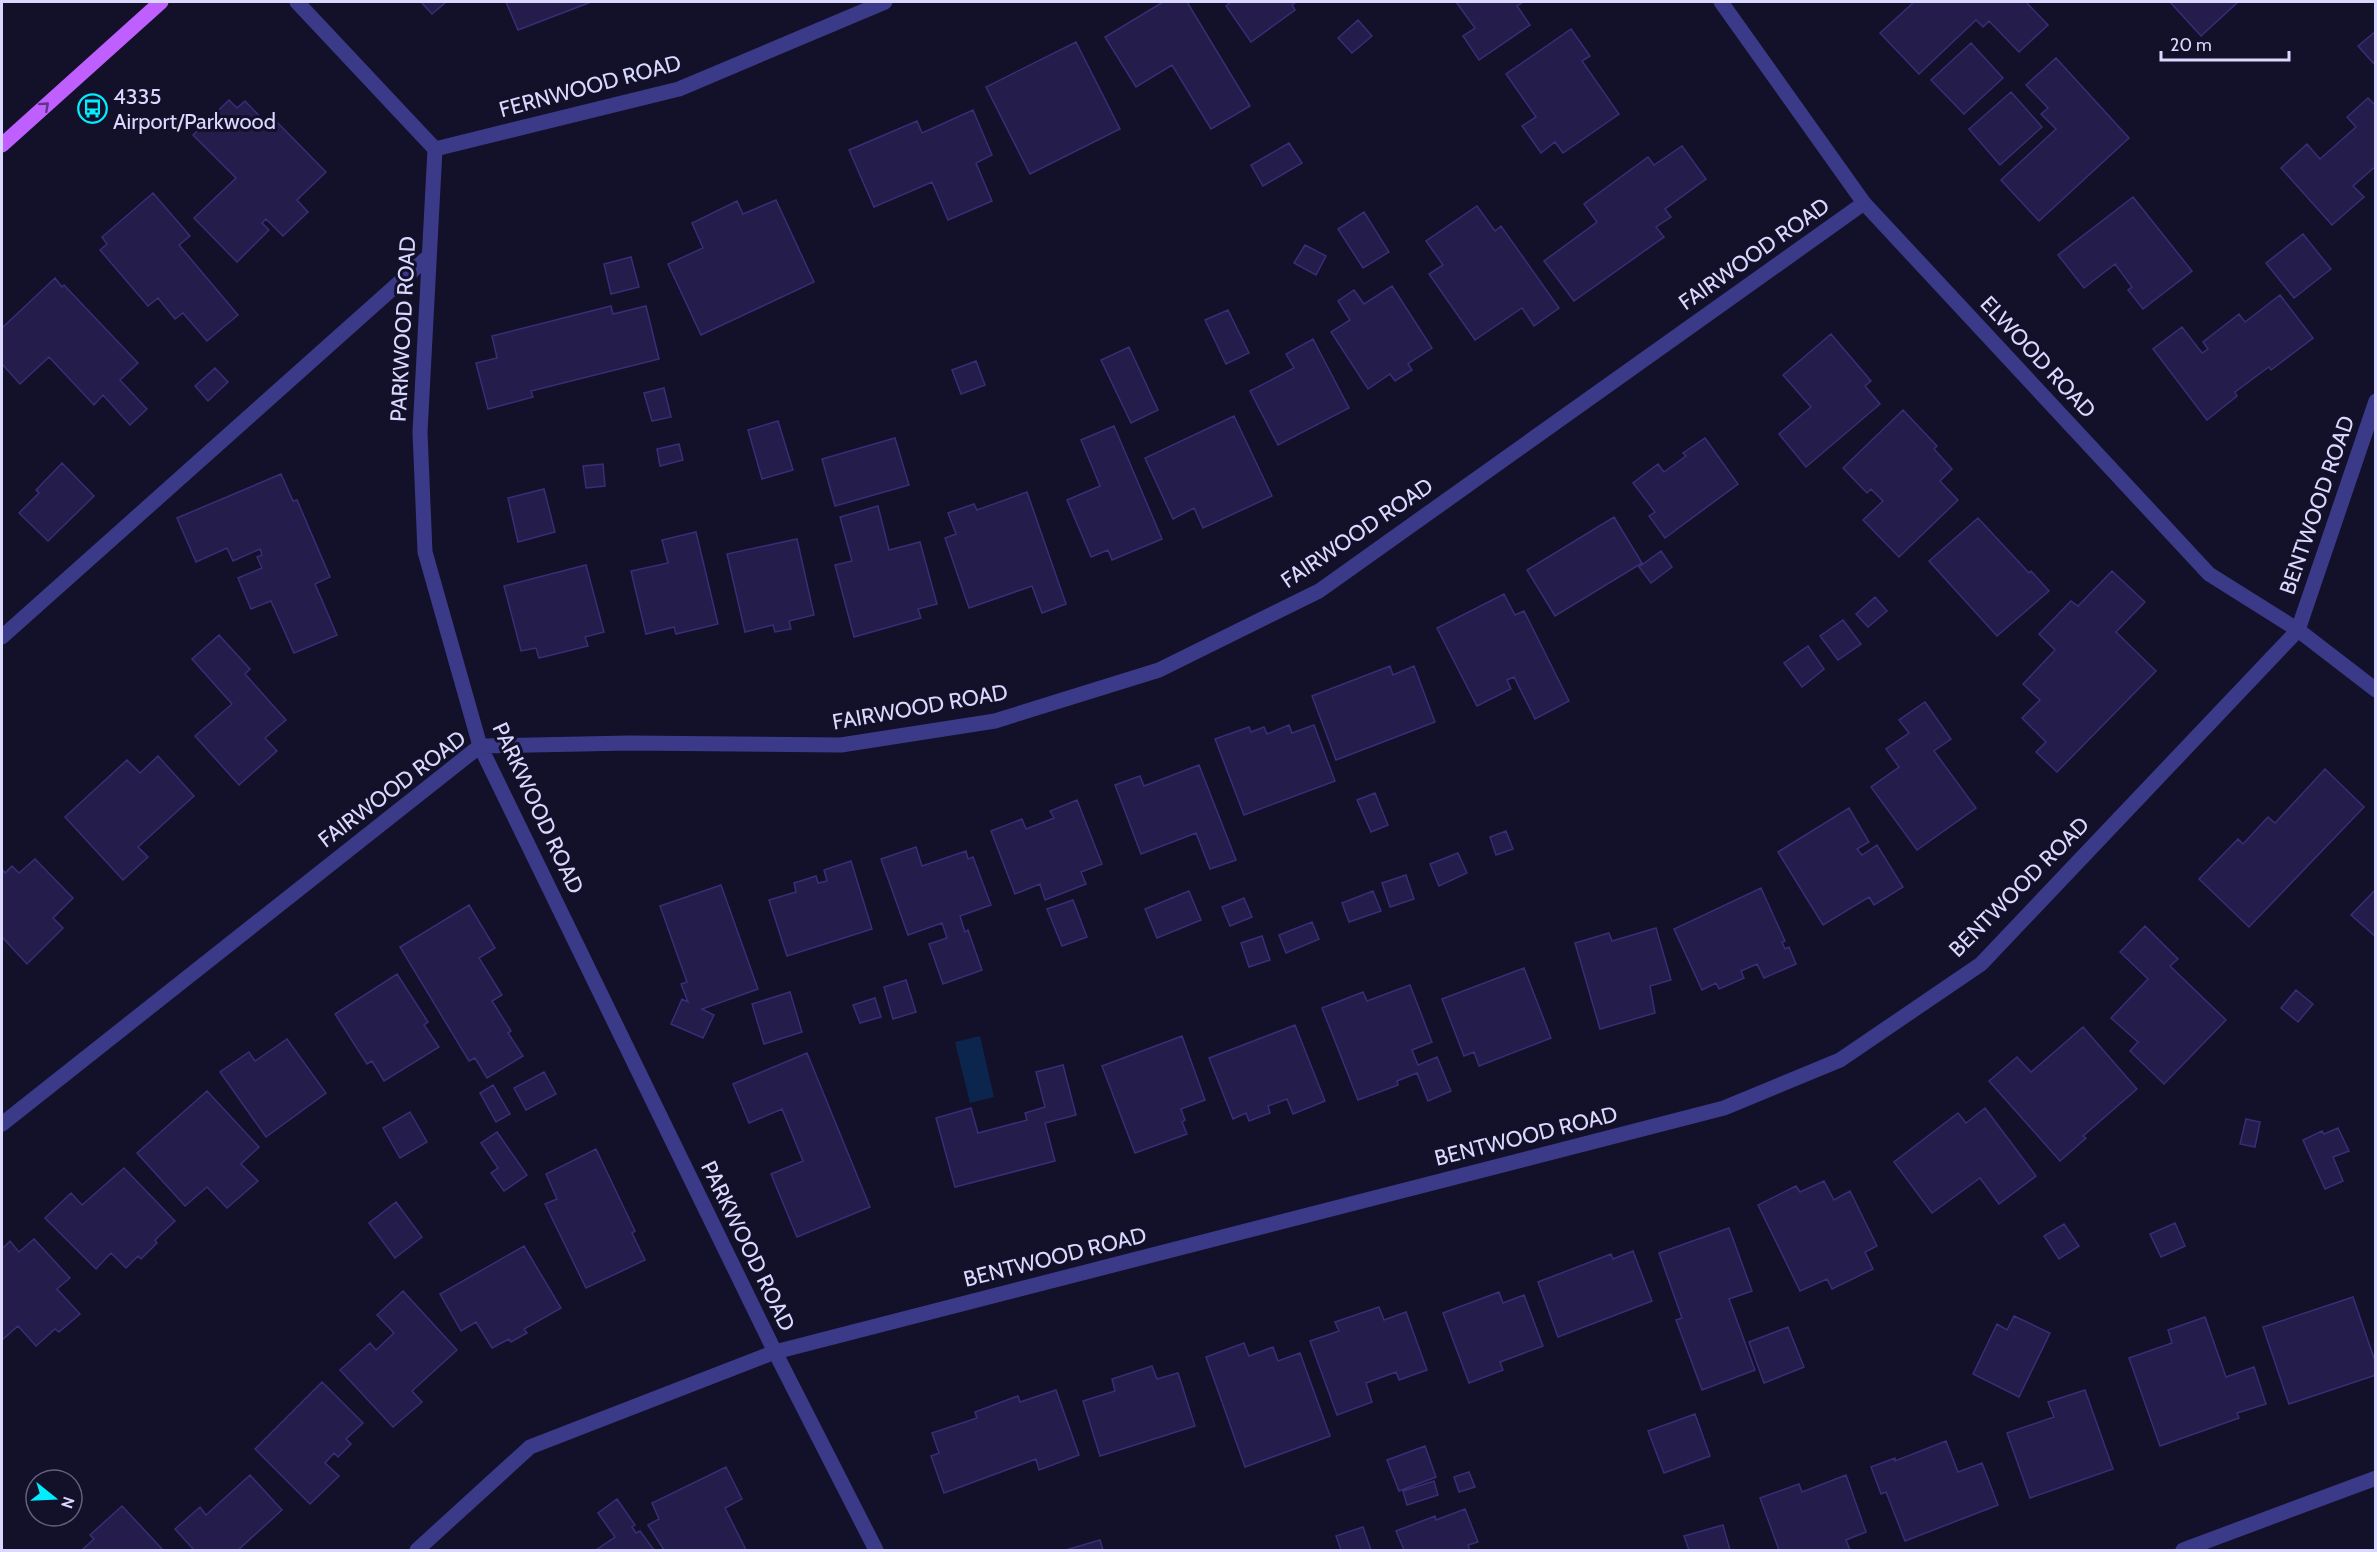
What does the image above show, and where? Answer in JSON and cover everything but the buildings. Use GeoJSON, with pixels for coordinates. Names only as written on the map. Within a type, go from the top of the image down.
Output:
{"type":"FeatureCollection","features":[{"type":"Feature","properties":{"kind":"main road"},"geometry":{"type":"LineString","coordinates":[[2,145],[161,2]]}},
{"type":"Feature","properties":{"kind":"street"},"geometry":{"type":"LineString","coordinates":[[297,2],[435,149]]}},
{"type":"Feature","properties":{"kind":"street","name":"FERNWOOD ROAD"},"geometry":{"type":"LineString","coordinates":[[435,149],[679,89],[885,2]]}},
{"type":"Feature","properties":{"kind":"street","name":"ELWOOD ROAD"},"geometry":{"type":"LineString","coordinates":[[1721,2],[1864,203],[2209,574],[2298,630],[2376,690]]}},
{"type":"Feature","properties":{"kind":"street","name":"PARKWOOD ROAD"},"geometry":{"type":"LineString","coordinates":[[435,149],[420,432],[425,552],[480,746],[775,1352],[876,1551]]}},
{"type":"Feature","properties":{"kind":"street","name":"FAIRWOOD ROAD"},"geometry":{"type":"LineString","coordinates":[[2,1124],[480,746],[630,743],[841,746],[995,721],[1159,670],[1319,591],[1864,203]]}},
{"type":"Feature","properties":{"kind":"street"},"geometry":{"type":"LineString","coordinates":[[2,637],[429,256]]}},
{"type":"Feature","properties":{"kind":"street","name":"BENTWOOD ROAD"},"geometry":{"type":"LineString","coordinates":[[417,1551],[530,1448],[775,1352],[1724,1108],[1840,1060],[1981,964],[2298,630],[2376,401]]}},
{"type":"Feature","properties":{"kind":"street"},"geometry":{"type":"LineString","coordinates":[[2183,1551],[2376,1478]]}},
{"type":"Feature","properties":{"kind":"water"},"geometry":{"type":"Polygon","coordinates":[[[980,1036],[994,1097],[970,1103],[955,1042],[980,1036]]]}},
{"type":"Feature","properties":{"kind":"place","name":"4335 Airport/Parkwood"},"geometry":{"type":"Point","coordinates":[92,109]}}]}
